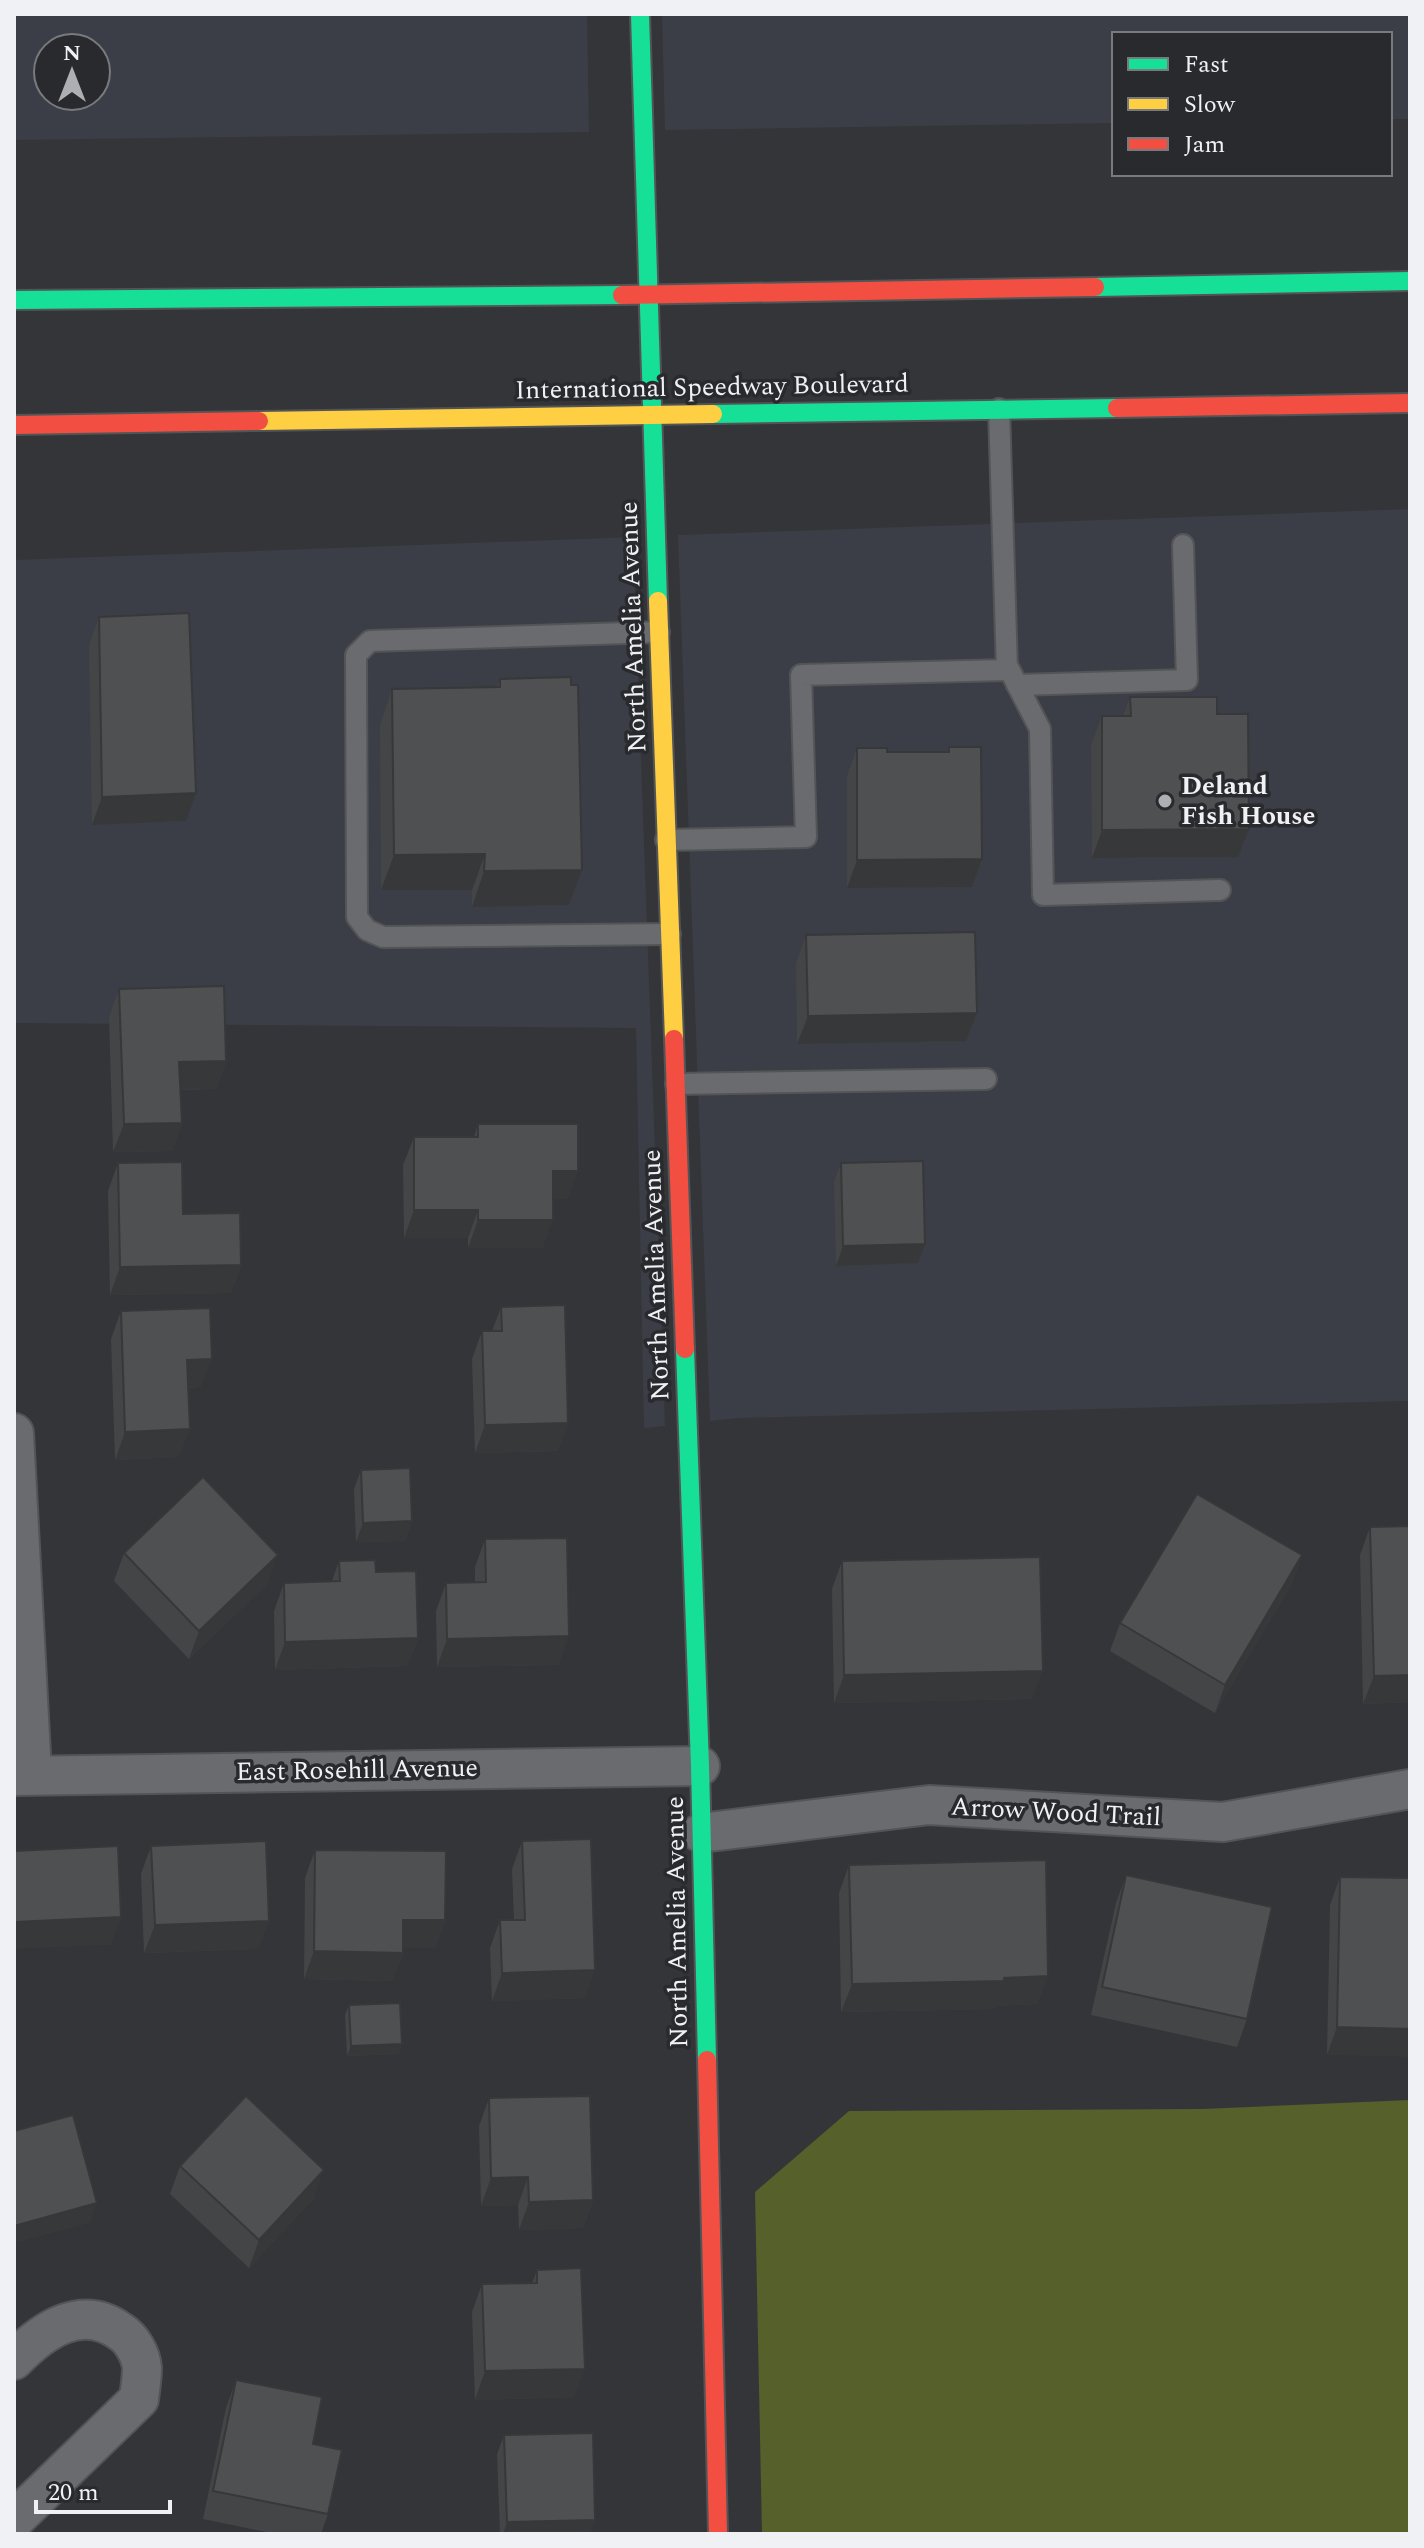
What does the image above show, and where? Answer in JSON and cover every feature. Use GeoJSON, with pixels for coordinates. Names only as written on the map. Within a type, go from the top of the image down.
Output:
{"type":"FeatureCollection","features":[{"type":"Feature","properties":{"kind":"main road","name":"North Amelia Avenue"},"geometry":{"type":"LineString","coordinates":[[640,14],[651,414],[700,1766],[718,2534]]}},
{"type":"Feature","properties":{"kind":"main road"},"geometry":{"type":"LineString","coordinates":[[14,300],[647,295],[1410,281]]}},
{"type":"Feature","properties":{"kind":"main road","name":"International Speedway Boulevard"},"geometry":{"type":"LineString","coordinates":[[14,425],[1410,403]]}},
{"type":"Feature","properties":{"kind":"street"},"geometry":{"type":"LineString","coordinates":[[14,1433],[23,1775]]}},
{"type":"Feature","properties":{"kind":"street","name":"East Rosehill Avenue"},"geometry":{"type":"LineString","coordinates":[[23,1775],[700,1766]]}},
{"type":"Feature","properties":{"kind":"street","name":"Arrow Wood Trail"},"geometry":{"type":"LineString","coordinates":[[701,1833],[929,1805],[1223,1822],[1410,1789]]}},
{"type":"Feature","properties":{"kind":"street"},"geometry":{"type":"LineString","coordinates":[[14,2360],[29,2344],[63,2323],[93,2318],[113,2326],[130,2338],[142,2366],[139,2399],[14,2520]]}},
{"type":"Feature","properties":{"kind":"lane"},"geometry":{"type":"LineString","coordinates":[[666,840],[806,837],[801,675],[1007,670],[999,409]]}},
{"type":"Feature","properties":{"kind":"lane"},"geometry":{"type":"LineString","coordinates":[[1017,685],[1187,680],[1183,545]]}},
{"type":"Feature","properties":{"kind":"lane"},"geometry":{"type":"LineString","coordinates":[[659,632],[370,641],[356,655],[357,917],[367,930],[383,937],[670,934]]}},
{"type":"Feature","properties":{"kind":"lane"},"geometry":{"type":"LineString","coordinates":[[1007,665],[1040,729],[1043,895],[1220,890]]}},
{"type":"Feature","properties":{"kind":"lane"},"geometry":{"type":"LineString","coordinates":[[676,1084],[986,1079]]}},
{"type":"Feature","properties":{"kind":"shaded area"},"geometry":{"type":"Polygon","coordinates":[[[14,14],[587,14],[589,132],[14,140],[14,14]]]}},
{"type":"Feature","properties":{"kind":"shaded area"},"geometry":{"type":"Polygon","coordinates":[[[662,14],[1410,14],[1410,119],[1392,119],[1392,32],[1112,32],[1112,123],[665,130],[662,14]]]}},
{"type":"Feature","properties":{"kind":"shaded area"},"geometry":{"type":"Polygon","coordinates":[[[1410,509],[1410,1401],[710,1421],[678,535],[1410,509]]]}},
{"type":"Feature","properties":{"kind":"shaded area"},"geometry":{"type":"Polygon","coordinates":[[[633,537],[665,1426],[644,1428],[636,1028],[14,1023],[14,560],[633,537]]]}},
{"type":"Feature","properties":{"kind":"green space"},"geometry":{"type":"Polygon","coordinates":[[[1410,2100],[1410,2534],[762,2534],[755,2192],[849,2111],[1203,2109],[1410,2100]]]}},
{"type":"Feature","properties":{"kind":"building"},"geometry":{"type":"Polygon","coordinates":[[[189,613],[196,793],[102,797],[99,617],[189,613]]]}},
{"type":"Feature","properties":{"kind":"building"},"geometry":{"type":"Polygon","coordinates":[[[571,677],[571,685],[578,685],[582,870],[484,871],[485,854],[394,855],[392,689],[500,687],[500,679],[571,677]]]}},
{"type":"Feature","properties":{"kind":"building","name":"Deland Fish House"},"geometry":{"type":"Polygon","coordinates":[[[1130,697],[1217,697],[1217,714],[1248,714],[1249,829],[1102,830],[1102,716],[1131,716],[1130,697]]]}},
{"type":"Feature","properties":{"kind":"building"},"geometry":{"type":"Polygon","coordinates":[[[949,747],[981,747],[982,859],[857,860],[857,748],[887,748],[887,752],[949,752],[949,747]]]}},
{"type":"Feature","properties":{"kind":"building"},"geometry":{"type":"Polygon","coordinates":[[[975,932],[977,1013],[808,1016],[806,935],[975,932]]]}},
{"type":"Feature","properties":{"kind":"building"},"geometry":{"type":"Polygon","coordinates":[[[224,986],[226,1061],[179,1062],[182,1123],[124,1124],[119,989],[224,986]]]}},
{"type":"Feature","properties":{"kind":"building"},"geometry":{"type":"Polygon","coordinates":[[[478,1124],[578,1124],[578,1171],[553,1171],[553,1220],[478,1220],[478,1210],[414,1210],[414,1137],[478,1137],[478,1124]]]}},
{"type":"Feature","properties":{"kind":"building"},"geometry":{"type":"Polygon","coordinates":[[[923,1161],[925,1244],[843,1246],[841,1163],[923,1161]]]}},
{"type":"Feature","properties":{"kind":"building"},"geometry":{"type":"Polygon","coordinates":[[[182,1162],[183,1214],[240,1213],[241,1265],[120,1267],[118,1163],[182,1162]]]}},
{"type":"Feature","properties":{"kind":"building"},"geometry":{"type":"Polygon","coordinates":[[[565,1305],[568,1423],[485,1425],[482,1331],[502,1331],[501,1307],[565,1305]]]}},
{"type":"Feature","properties":{"kind":"building"},"geometry":{"type":"Polygon","coordinates":[[[210,1308],[212,1359],[187,1360],[190,1429],[125,1432],[121,1311],[210,1308]]]}},
{"type":"Feature","properties":{"kind":"building"},"geometry":{"type":"Polygon","coordinates":[[[410,1468],[412,1521],[363,1523],[361,1470],[410,1468]]]}},
{"type":"Feature","properties":{"kind":"building"},"geometry":{"type":"Polygon","coordinates":[[[203,1477],[278,1555],[199,1631],[124,1553],[203,1477]]]}},
{"type":"Feature","properties":{"kind":"building"},"geometry":{"type":"Polygon","coordinates":[[[1197,1494],[1302,1555],[1225,1685],[1120,1623],[1197,1494]]]}},
{"type":"Feature","properties":{"kind":"building"},"geometry":{"type":"Polygon","coordinates":[[[1410,1526],[1410,1675],[1374,1676],[1370,1527],[1410,1526]]]}},
{"type":"Feature","properties":{"kind":"building"},"geometry":{"type":"Polygon","coordinates":[[[567,1538],[569,1636],[447,1639],[446,1583],[486,1582],[485,1539],[567,1538]]]}},
{"type":"Feature","properties":{"kind":"building"},"geometry":{"type":"Polygon","coordinates":[[[1040,1557],[1043,1671],[844,1675],[842,1561],[1040,1557]]]}},
{"type":"Feature","properties":{"kind":"building"},"geometry":{"type":"Polygon","coordinates":[[[375,1560],[376,1572],[416,1571],[418,1638],[285,1642],[284,1583],[340,1581],[339,1561],[375,1560]]]}},
{"type":"Feature","properties":{"kind":"building"},"geometry":{"type":"Polygon","coordinates":[[[591,1839],[595,1970],[502,1973],[500,1920],[525,1920],[522,1841],[591,1839]]]}},
{"type":"Feature","properties":{"kind":"building"},"geometry":{"type":"Polygon","coordinates":[[[266,1841],[269,1921],[155,1925],[151,1846],[266,1841]]]}},
{"type":"Feature","properties":{"kind":"building"},"geometry":{"type":"Polygon","coordinates":[[[118,1846],[121,1917],[14,1922],[14,1851],[118,1846]]]}},
{"type":"Feature","properties":{"kind":"building"},"geometry":{"type":"Polygon","coordinates":[[[315,1850],[446,1851],[445,1920],[403,1920],[403,1953],[314,1951],[315,1850]]]}},
{"type":"Feature","properties":{"kind":"building"},"geometry":{"type":"Polygon","coordinates":[[[1046,1860],[1048,1976],[1004,1978],[1004,1981],[852,1984],[849,1865],[1046,1860]]]}},
{"type":"Feature","properties":{"kind":"building"},"geometry":{"type":"Polygon","coordinates":[[[1126,1875],[1272,1907],[1247,2019],[1102,1987],[1126,1875]]]}},
{"type":"Feature","properties":{"kind":"building"},"geometry":{"type":"Polygon","coordinates":[[[1340,1877],[1410,1878],[1410,2029],[1337,2027],[1340,1877]]]}},
{"type":"Feature","properties":{"kind":"building"},"geometry":{"type":"Polygon","coordinates":[[[400,2003],[402,2044],[351,2046],[349,2005],[400,2003]]]}},
{"type":"Feature","properties":{"kind":"building"},"geometry":{"type":"Polygon","coordinates":[[[246,2096],[324,2170],[259,2240],[180,2166],[246,2096]]]}},
{"type":"Feature","properties":{"kind":"building"},"geometry":{"type":"Polygon","coordinates":[[[590,2096],[593,2200],[529,2202],[528,2177],[491,2178],[489,2098],[590,2096]]]}},
{"type":"Feature","properties":{"kind":"building"},"geometry":{"type":"Polygon","coordinates":[[[73,2115],[97,2203],[14,2226],[14,2131],[73,2115]]]}},
{"type":"Feature","properties":{"kind":"building"},"geometry":{"type":"Polygon","coordinates":[[[581,2268],[585,2369],[485,2371],[482,2284],[537,2283],[537,2270],[581,2268]]]}},
{"type":"Feature","properties":{"kind":"building"},"geometry":{"type":"Polygon","coordinates":[[[236,2380],[322,2397],[313,2444],[342,2450],[328,2514],[213,2491],[236,2380]]]}},
{"type":"Feature","properties":{"kind":"building"},"geometry":{"type":"Polygon","coordinates":[[[593,2433],[595,2520],[507,2522],[504,2435],[593,2433]]]}},
{"type":"Feature","properties":{"kind":"traffic: fast"},"geometry":{"type":"LineString","coordinates":[[640,14],[658,601]]}},
{"type":"Feature","properties":{"kind":"traffic: fast"},"geometry":{"type":"LineString","coordinates":[[1095,287],[1410,281]]}},
{"type":"Feature","properties":{"kind":"traffic: fast"},"geometry":{"type":"LineString","coordinates":[[14,300],[622,295]]}},
{"type":"Feature","properties":{"kind":"traffic: fast"},"geometry":{"type":"LineString","coordinates":[[713,414],[1117,408]]}},
{"type":"Feature","properties":{"kind":"traffic: fast"},"geometry":{"type":"LineString","coordinates":[[685,1349],[707,2060]]}},
{"type":"Feature","properties":{"kind":"traffic: slow"},"geometry":{"type":"LineString","coordinates":[[259,421],[713,414]]}},
{"type":"Feature","properties":{"kind":"traffic: slow"},"geometry":{"type":"LineString","coordinates":[[658,601],[674,1039]]}},
{"type":"Feature","properties":{"kind":"traffic: jam"},"geometry":{"type":"LineString","coordinates":[[622,295],[1095,287]]}},
{"type":"Feature","properties":{"kind":"traffic: jam"},"geometry":{"type":"LineString","coordinates":[[1117,408],[1410,403]]}},
{"type":"Feature","properties":{"kind":"traffic: jam"},"geometry":{"type":"LineString","coordinates":[[14,425],[259,421]]}},
{"type":"Feature","properties":{"kind":"traffic: jam"},"geometry":{"type":"LineString","coordinates":[[674,1039],[685,1349]]}},
{"type":"Feature","properties":{"kind":"traffic: jam"},"geometry":{"type":"LineString","coordinates":[[707,2060],[718,2534]]}},
{"type":"Feature","properties":{"kind":"place","name":"Deland Fish House"},"geometry":{"type":"Point","coordinates":[1165,801]}}]}
